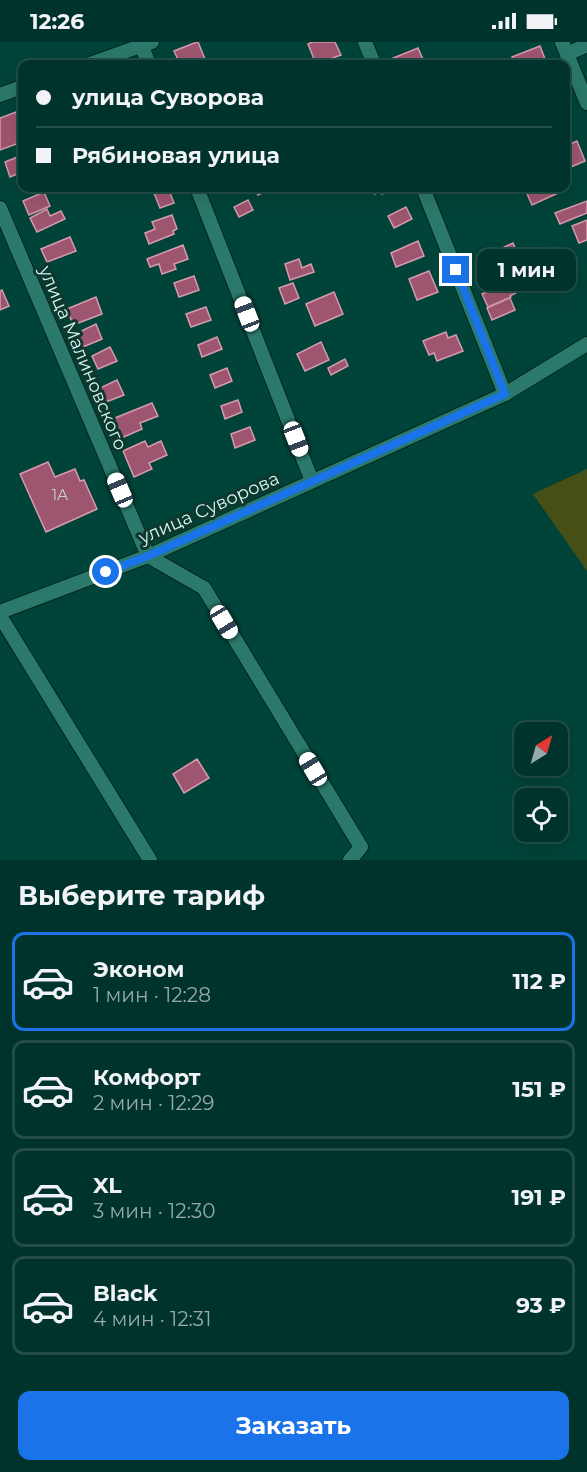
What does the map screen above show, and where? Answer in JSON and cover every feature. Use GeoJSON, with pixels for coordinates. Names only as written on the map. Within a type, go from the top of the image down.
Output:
{"type":"FeatureCollection","features":[{"type":"Feature","properties":{"kind":"street"},"geometry":{"type":"LineString","coordinates":[[365,42],[372,60]]}},
{"type":"Feature","properties":{"kind":"street"},"geometry":{"type":"LineString","coordinates":[[101,60],[145,44],[148,60]]}},
{"type":"Feature","properties":{"kind":"street"},"geometry":{"type":"LineString","coordinates":[[565,48],[587,45]]}},
{"type":"Feature","properties":{"kind":"street"},"geometry":{"type":"LineString","coordinates":[[570,60],[587,103]]}},
{"type":"Feature","properties":{"kind":"street"},"geometry":{"type":"LineString","coordinates":[[0,95],[18,88]]}},
{"type":"Feature","properties":{"kind":"street"},"geometry":{"type":"LineString","coordinates":[[199,192],[312,481]]}},
{"type":"Feature","properties":{"kind":"street"},"geometry":{"type":"LineString","coordinates":[[425,192],[505,394]]}},
{"type":"Feature","properties":{"kind":"street","name":"улица Малиновского"},"geometry":{"type":"LineString","coordinates":[[0,208],[148,556]]}},
{"type":"Feature","properties":{"kind":"street","name":"улица Суворова"},"geometry":{"type":"LineString","coordinates":[[0,614],[148,556],[505,394],[587,344]]}},
{"type":"Feature","properties":{"kind":"street"},"geometry":{"type":"LineString","coordinates":[[148,556],[204,588],[361,847],[350,860]]}},
{"type":"Feature","properties":{"kind":"street"},"geometry":{"type":"LineString","coordinates":[[0,614],[143,852],[150,860]]}},
{"type":"Feature","properties":{"kind":"green space"},"geometry":{"type":"Polygon","coordinates":[[[587,469],[587,571],[533,494],[587,469]]]}},
{"type":"Feature","properties":{"kind":"building"},"geometry":{"type":"Polygon","coordinates":[[[198,42],[205,60],[178,60],[174,51],[198,42]]]}},
{"type":"Feature","properties":{"kind":"building"},"geometry":{"type":"Polygon","coordinates":[[[335,42],[341,55],[327,60],[314,60],[308,44],[335,42]]]}},
{"type":"Feature","properties":{"kind":"building"},"geometry":{"type":"Polygon","coordinates":[[[540,46],[545,60],[513,60],[512,57],[540,46]]]}},
{"type":"Feature","properties":{"kind":"building"},"geometry":{"type":"Polygon","coordinates":[[[418,48],[423,60],[388,60],[418,48]]]}},
{"type":"Feature","properties":{"kind":"building"},"geometry":{"type":"Polygon","coordinates":[[[16,112],[18,143],[0,150],[0,118],[16,112]]]}},
{"type":"Feature","properties":{"kind":"building"},"geometry":{"type":"Polygon","coordinates":[[[577,141],[585,161],[570,167],[570,144],[577,141]]]}},
{"type":"Feature","properties":{"kind":"building"},"geometry":{"type":"Polygon","coordinates":[[[18,157],[18,174],[10,177],[5,162],[18,157]]]}},
{"type":"Feature","properties":{"kind":"building"},"geometry":{"type":"Polygon","coordinates":[[[44,192],[50,206],[29,215],[23,201],[44,192]]]}},
{"type":"Feature","properties":{"kind":"building"},"geometry":{"type":"Polygon","coordinates":[[[154,192],[170,192],[174,203],[160,208],[154,192]]]}},
{"type":"Feature","properties":{"kind":"building"},"geometry":{"type":"Polygon","coordinates":[[[526,192],[558,192],[558,193],[532,205],[526,192]]]}},
{"type":"Feature","properties":{"kind":"building"},"geometry":{"type":"Polygon","coordinates":[[[248,200],[253,210],[239,217],[234,207],[248,200]]]}},
{"type":"Feature","properties":{"kind":"building"},"geometry":{"type":"Polygon","coordinates":[[[587,201],[587,213],[560,224],[555,213],[587,201]]]}},
{"type":"Feature","properties":{"kind":"building"},"geometry":{"type":"Polygon","coordinates":[[[406,207],[412,219],[394,228],[388,216],[406,207]]]}},
{"type":"Feature","properties":{"kind":"building"},"geometry":{"type":"Polygon","coordinates":[[[47,209],[50,216],[61,211],[65,219],[37,232],[30,218],[47,209]]]}},
{"type":"Feature","properties":{"kind":"building"},"geometry":{"type":"Polygon","coordinates":[[[172,215],[177,229],[173,231],[174,234],[149,244],[145,233],[155,229],[152,222],[172,215]]]}},
{"type":"Feature","properties":{"kind":"building"},"geometry":{"type":"Polygon","coordinates":[[[587,220],[587,240],[579,243],[572,226],[587,220]]]}},
{"type":"Feature","properties":{"kind":"building"},"geometry":{"type":"Polygon","coordinates":[[[70,237],[76,251],[47,262],[41,249],[70,237]]]}},
{"type":"Feature","properties":{"kind":"building"},"geometry":{"type":"Polygon","coordinates":[[[418,241],[424,256],[396,267],[391,253],[418,241]]]}},
{"type":"Feature","properties":{"kind":"building"},"geometry":{"type":"Polygon","coordinates":[[[513,243],[522,263],[510,268],[508,263],[502,266],[496,251],[513,243]]]}},
{"type":"Feature","properties":{"kind":"building"},"geometry":{"type":"Polygon","coordinates":[[[183,245],[188,259],[174,264],[176,269],[162,274],[159,264],[150,267],[147,259],[183,245]]]}},
{"type":"Feature","properties":{"kind":"building"},"geometry":{"type":"Polygon","coordinates":[[[299,259],[302,268],[311,264],[314,272],[290,280],[285,264],[299,259]]]}},
{"type":"Feature","properties":{"kind":"building"},"geometry":{"type":"Polygon","coordinates":[[[429,271],[438,292],[417,300],[409,279],[429,271]]]}},
{"type":"Feature","properties":{"kind":"building"},"geometry":{"type":"Polygon","coordinates":[[[194,276],[199,290],[179,297],[174,283],[194,276]]]}},
{"type":"Feature","properties":{"kind":"building"},"geometry":{"type":"Polygon","coordinates":[[[511,282],[516,293],[488,307],[482,294],[511,282]]]}},
{"type":"Feature","properties":{"kind":"building"},"geometry":{"type":"Polygon","coordinates":[[[293,283],[299,298],[285,304],[279,288],[293,283]]]}},
{"type":"Feature","properties":{"kind":"building"},"geometry":{"type":"Polygon","coordinates":[[[2,290],[9,306],[0,310],[0,291],[2,290]]]}},
{"type":"Feature","properties":{"kind":"building"},"geometry":{"type":"Polygon","coordinates":[[[334,292],[343,314],[315,326],[306,304],[334,292]]]}},
{"type":"Feature","properties":{"kind":"building"},"geometry":{"type":"Polygon","coordinates":[[[96,297],[102,314],[73,325],[67,309],[96,297]]]}},
{"type":"Feature","properties":{"kind":"building"},"geometry":{"type":"Polygon","coordinates":[[[510,298],[515,310],[492,320],[487,308],[510,298]]]}},
{"type":"Feature","properties":{"kind":"building"},"geometry":{"type":"Polygon","coordinates":[[[206,307],[211,320],[191,327],[186,314],[206,307]]]}},
{"type":"Feature","properties":{"kind":"building"},"geometry":{"type":"Polygon","coordinates":[[[96,324],[102,339],[83,347],[77,333],[96,324]]]}},
{"type":"Feature","properties":{"kind":"building"},"geometry":{"type":"Polygon","coordinates":[[[446,332],[448,338],[456,335],[463,351],[437,361],[434,353],[429,355],[423,341],[446,332]]]}},
{"type":"Feature","properties":{"kind":"building"},"geometry":{"type":"Polygon","coordinates":[[[217,337],[222,349],[202,357],[198,345],[217,337]]]}},
{"type":"Feature","properties":{"kind":"building"},"geometry":{"type":"Polygon","coordinates":[[[321,342],[329,360],[305,371],[297,354],[321,342]]]}},
{"type":"Feature","properties":{"kind":"building"},"geometry":{"type":"Polygon","coordinates":[[[110,347],[117,361],[98,369],[92,356],[110,347]]]}},
{"type":"Feature","properties":{"kind":"building"},"geometry":{"type":"Polygon","coordinates":[[[345,359],[348,366],[331,375],[328,368],[345,359]]]}},
{"type":"Feature","properties":{"kind":"building"},"geometry":{"type":"Polygon","coordinates":[[[227,368],[232,381],[215,388],[210,375],[227,368]]]}},
{"type":"Feature","properties":{"kind":"building"},"geometry":{"type":"Polygon","coordinates":[[[117,380],[124,395],[106,402],[100,388],[117,380]]]}},
{"type":"Feature","properties":{"kind":"building"},"geometry":{"type":"Polygon","coordinates":[[[238,400],[242,412],[225,419],[221,406],[238,400]]]}},
{"type":"Feature","properties":{"kind":"building"},"geometry":{"type":"Polygon","coordinates":[[[152,403],[158,416],[140,423],[142,429],[119,439],[110,420],[152,403]]]}},
{"type":"Feature","properties":{"kind":"building"},"geometry":{"type":"Polygon","coordinates":[[[250,427],[255,440],[235,448],[231,434],[250,427]]]}},
{"type":"Feature","properties":{"kind":"building"},"geometry":{"type":"Polygon","coordinates":[[[145,441],[148,447],[161,441],[167,455],[149,463],[152,469],[134,477],[123,451],[145,441]]]}},
{"type":"Feature","properties":{"kind":"building"},"geometry":{"type":"Polygon","coordinates":[[[48,462],[55,477],[75,469],[80,481],[84,480],[97,509],[46,532],[20,474],[48,462]]]}},
{"type":"Feature","properties":{"kind":"building"},"geometry":{"type":"Polygon","coordinates":[[[197,759],[209,778],[184,793],[173,774],[197,759]]]}},
{"type":"Feature","properties":{"kind":"route"},"geometry":{"type":"LineString","coordinates":[[106,572],[148,556],[505,394],[456,270]]}}]}
